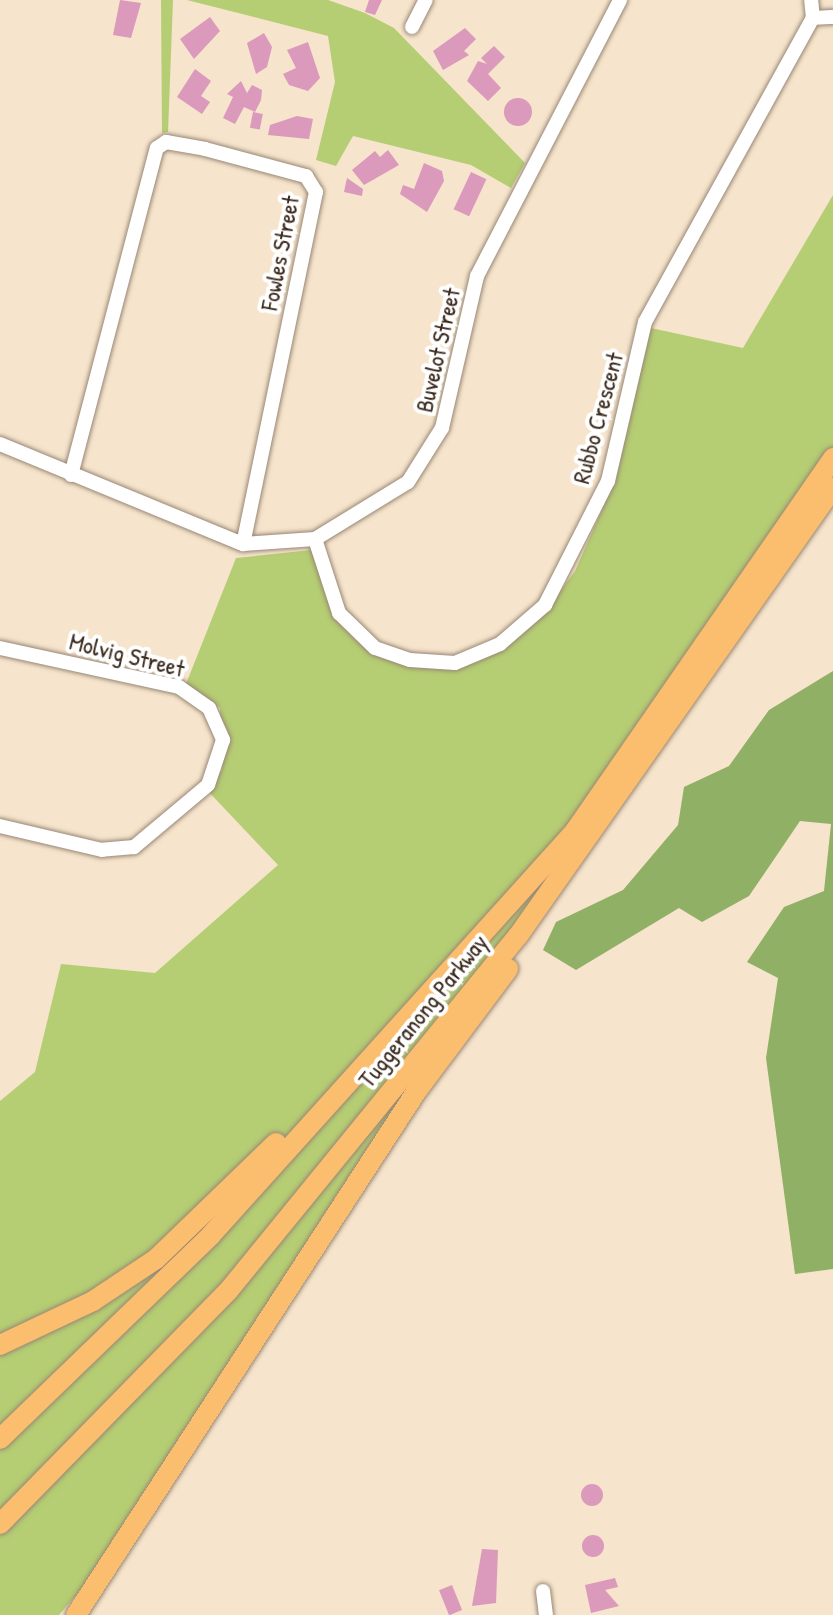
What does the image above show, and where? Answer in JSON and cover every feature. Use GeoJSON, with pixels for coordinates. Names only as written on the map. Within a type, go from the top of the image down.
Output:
{"type":"FeatureCollection","features":[{"type":"Feature","properties":{"kind":"highway","name":"Tuggeranong Parkway"},"geometry":{"type":"LineString","coordinates":[[691,684],[833,458]]}},
{"type":"Feature","properties":{"kind":"highway","name":"Tuggeranong Parkway"},"geometry":{"type":"LineString","coordinates":[[0,1524],[229,1290],[585,847],[677,704],[833,488]]}},
{"type":"Feature","properties":{"kind":"highway","name":"Tuggeranong Parkway"},"geometry":{"type":"LineString","coordinates":[[0,1439],[211,1235],[575,831],[677,704]]}},
{"type":"Feature","properties":{"kind":"highway"},"geometry":{"type":"LineString","coordinates":[[76,1615],[585,847]]}},
{"type":"Feature","properties":{"kind":"highway"},"geometry":{"type":"LineString","coordinates":[[0,1345],[93,1301],[156,1259],[470,947]]}},
{"type":"Feature","properties":{"kind":"street"},"geometry":{"type":"LineString","coordinates":[[412,27],[426,0]]}},
{"type":"Feature","properties":{"kind":"street","name":"Buvelot Street"},"geometry":{"type":"LineString","coordinates":[[0,444],[243,544],[315,539],[408,482],[442,428],[477,276],[620,0]]}},
{"type":"Feature","properties":{"kind":"street"},"geometry":{"type":"LineString","coordinates":[[811,0],[813,18],[833,17]]}},
{"type":"Feature","properties":{"kind":"street","name":"Rubbo Crescent"},"geometry":{"type":"LineString","coordinates":[[315,539],[339,613],[375,648],[410,660],[455,663],[500,644],[545,605],[608,481],[645,322],[813,18]]}},
{"type":"Feature","properties":{"kind":"street","name":"Fowles Street"},"geometry":{"type":"LineString","coordinates":[[71,475],[157,148],[166,142],[205,149],[306,176],[316,192],[243,544]]}},
{"type":"Feature","properties":{"kind":"street","name":"Molvig Street"},"geometry":{"type":"LineString","coordinates":[[0,648],[179,687],[209,708],[223,740],[214,777],[134,847],[102,850],[0,826]]}},
{"type":"Feature","properties":{"kind":"street"},"geometry":{"type":"LineString","coordinates":[[543,1591],[546,1615]]}},
{"type":"Feature","properties":{"kind":"green space"},"geometry":{"type":"Polygon","coordinates":[[[161,0],[173,0],[168,132],[162,133],[161,0]]]}},
{"type":"Feature","properties":{"kind":"green space"},"geometry":{"type":"Polygon","coordinates":[[[187,0],[328,0],[365,13],[394,28],[525,163],[511,188],[471,165],[353,136],[336,166],[316,160],[335,82],[328,36],[187,0]]]}},
{"type":"Feature","properties":{"kind":"green space"},"geometry":{"type":"Polygon","coordinates":[[[833,195],[833,449],[566,834],[485,990],[114,1552],[59,1615],[0,1615],[0,1101],[35,1072],[61,964],[155,973],[278,865],[205,788],[222,770],[220,708],[186,684],[236,558],[312,550],[337,615],[374,651],[455,666],[548,608],[575,571],[612,487],[651,328],[743,348],[833,195]]]}},
{"type":"Feature","properties":{"kind":"green space"},"geometry":{"type":"Polygon","coordinates":[[[833,671],[833,1269],[795,1274],[766,1058],[778,978],[747,962],[784,907],[824,891],[831,824],[800,821],[749,896],[702,922],[679,908],[576,970],[543,950],[556,922],[623,890],[678,825],[684,787],[729,766],[769,710],[833,671]]]}},
{"type":"Feature","properties":{"kind":"building"},"geometry":{"type":"Polygon","coordinates":[[[120,0],[141,3],[131,38],[113,35],[120,0]]]}},
{"type":"Feature","properties":{"kind":"building"},"geometry":{"type":"Polygon","coordinates":[[[369,0],[382,0],[375,15],[365,12],[369,0]]]}},
{"type":"Feature","properties":{"kind":"building"},"geometry":{"type":"Polygon","coordinates":[[[210,17],[220,31],[194,59],[180,39],[210,17]]]}},
{"type":"Feature","properties":{"kind":"building"},"geometry":{"type":"Polygon","coordinates":[[[465,28],[476,39],[464,51],[469,55],[443,70],[433,51],[465,28]]]}},
{"type":"Feature","properties":{"kind":"building"},"geometry":{"type":"Polygon","coordinates":[[[264,33],[272,47],[267,67],[256,74],[247,43],[264,33]]]}},
{"type":"Feature","properties":{"kind":"building"},"geometry":{"type":"Polygon","coordinates":[[[308,42],[320,78],[308,91],[289,85],[283,74],[296,68],[287,50],[308,42]]]}},
{"type":"Feature","properties":{"kind":"building"},"geometry":{"type":"Polygon","coordinates":[[[494,46],[505,57],[488,74],[501,88],[488,101],[467,81],[478,61],[487,64],[481,58],[494,46]]]}},
{"type":"Feature","properties":{"kind":"building"},"geometry":{"type":"Polygon","coordinates":[[[195,69],[211,81],[201,96],[210,102],[202,114],[177,97],[195,69]]]}},
{"type":"Feature","properties":{"kind":"building"},"geometry":{"type":"Polygon","coordinates":[[[241,81],[247,93],[252,85],[262,90],[261,100],[255,112],[244,107],[235,124],[223,118],[233,97],[227,94],[241,81]]]}},
{"type":"Feature","properties":{"kind":"building"},"geometry":{"type":"Polygon","coordinates":[[[518,98],[528,102],[532,112],[528,122],[518,126],[508,122],[504,112],[508,102],[518,98]]]}},
{"type":"Feature","properties":{"kind":"building"},"geometry":{"type":"Polygon","coordinates":[[[253,112],[263,114],[260,130],[250,128],[253,112]]]}},
{"type":"Feature","properties":{"kind":"building"},"geometry":{"type":"Polygon","coordinates":[[[297,116],[313,119],[309,139],[268,135],[270,125],[297,116]]]}},
{"type":"Feature","properties":{"kind":"building"},"geometry":{"type":"Polygon","coordinates":[[[388,150],[399,165],[364,185],[352,170],[375,151],[380,157],[388,150]]]}},
{"type":"Feature","properties":{"kind":"building"},"geometry":{"type":"Polygon","coordinates":[[[424,163],[442,171],[444,181],[427,212],[400,194],[403,185],[414,189],[424,163]]]}},
{"type":"Feature","properties":{"kind":"building"},"geometry":{"type":"Polygon","coordinates":[[[471,172],[486,179],[469,216],[454,209],[471,172]]]}},
{"type":"Feature","properties":{"kind":"building"},"geometry":{"type":"Polygon","coordinates":[[[347,178],[363,189],[362,196],[344,192],[347,178]]]}},
{"type":"Feature","properties":{"kind":"building"},"geometry":{"type":"Polygon","coordinates":[[[588,1484],[596,1484],[603,1495],[596,1506],[588,1506],[581,1499],[581,1491],[588,1484]]]}},
{"type":"Feature","properties":{"kind":"building"},"geometry":{"type":"Polygon","coordinates":[[[593,1535],[601,1538],[604,1546],[601,1554],[593,1557],[585,1554],[582,1546],[585,1538],[593,1535]]]}},
{"type":"Feature","properties":{"kind":"building"},"geometry":{"type":"Polygon","coordinates":[[[482,1549],[498,1550],[496,1603],[472,1606],[482,1549]]]}},
{"type":"Feature","properties":{"kind":"building"},"geometry":{"type":"Polygon","coordinates":[[[615,1578],[618,1587],[605,1590],[619,1606],[591,1613],[585,1585],[615,1578]]]}},
{"type":"Feature","properties":{"kind":"building"},"geometry":{"type":"Polygon","coordinates":[[[452,1585],[462,1610],[449,1615],[439,1590],[452,1585]]]}}]}
